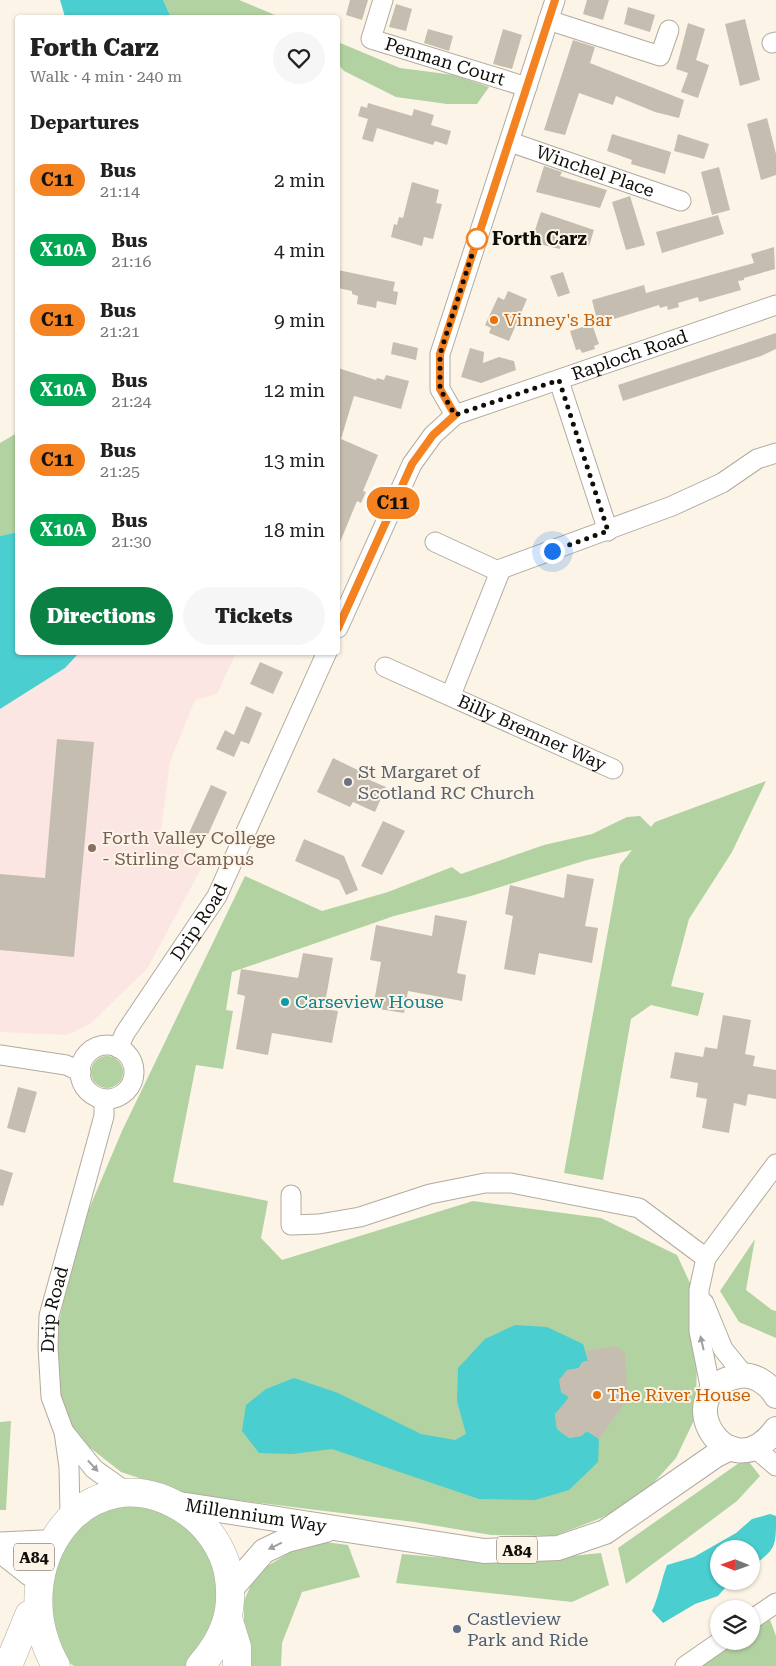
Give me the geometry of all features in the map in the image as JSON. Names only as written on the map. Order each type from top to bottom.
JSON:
[{"type":"highway","name":"A84","points":[[56,1666],[44,1651],[30,1615],[28,1596],[29,1576],[34,1557],[43,1540],[55,1525],[70,1512],[98,1498],[128,1493],[152,1495],[173,1503],[196,1518],[214,1538],[226,1563],[231,1589],[228,1618],[215,1649],[200,1666]]},
{"type":"highway","name":"A84","points":[[8,1666],[30,1615]]},
{"type":"highway","points":[[228,1618],[237,1647],[237,1666]]},
{"type":"main road","points":[[730,1448],[717,1441],[708,1428],[704,1409],[711,1391],[726,1378],[765,1384]]},
{"type":"main road","name":"Millennium Way","points":[[678,1480],[703,1440],[708,1428]]},
{"type":"main road","points":[[755,1448],[767,1441],[776,1429]]},
{"type":"main road","name":"Millennium Way","points":[[173,1503],[484,1551],[558,1548],[605,1532],[716,1454],[730,1448]]},
{"type":"main road","name":"A84","points":[[730,1448],[742,1450],[755,1448]]},
{"type":"main road","name":"Millennium Way","points":[[231,1589],[264,1551],[287,1540],[338,1527]]},
{"type":"street","name":"Penman Court","points":[[382,0],[371,39],[527,87]]},
{"type":"street","points":[[340,624],[412,464],[433,435],[455,415],[440,389],[440,354],[555,0]]},
{"type":"street","points":[[548,20],[660,56],[669,30]]},
{"type":"street","name":"Winchel Place","points":[[510,142],[681,201]]},
{"type":"street","name":"Raploch Road","points":[[455,415],[776,305]]},
{"type":"street","points":[[559,380],[608,531]]},
{"type":"street","points":[[451,695],[501,569],[608,531],[722,483],[757,459],[776,453]]},
{"type":"street","points":[[435,542],[500,572]]},
{"type":"street","name":"Drip Road","points":[[118,1048],[125,1033],[217,896],[326,655]]},
{"type":"street","name":"Billy Bremner Way","points":[[385,667],[614,769]]},
{"type":"street","points":[[101,1046],[118,1048],[131,1059],[134,1075],[132,1084],[120,1096],[104,1099],[90,1093],[82,1080],[81,1072],[86,1056],[101,1046]]},
{"type":"street","points":[[0,1055],[66,1065],[81,1072]]},
{"type":"street","name":"Drip Road","points":[[70,1512],[69,1468],[64,1432],[51,1397],[48,1347],[49,1316],[104,1116],[104,1099]]},
{"type":"street","points":[[711,1391],[699,1331],[699,1290],[706,1258],[776,1164]]},
{"type":"street","points":[[291,1195],[291,1225],[301,1225],[360,1216],[430,1194],[463,1187],[485,1183],[511,1183],[639,1208],[706,1258]]},
{"type":"street","points":[[699,1290],[723,1349],[765,1384]]},
{"type":"street","name":"Drip Road","points":[[64,1432],[94,1468],[128,1493]]},
{"type":"street","points":[[755,1448],[776,1466]]},
{"type":"street","points":[[0,1542],[43,1540]]},
{"type":"street","points":[[0,1553],[29,1576]]},
{"type":"street","points":[[760,1614],[776,1603]]},
{"type":"street","points":[[685,1666],[710,1649]]},
{"type":"shaded area","name":"Forth Valley College - Stirling Campus","points":[[77,655],[235,655],[217,694],[195,700],[170,762],[160,839],[207,858],[147,969],[90,1024],[67,1035],[0,1032],[0,709],[65,668]]},
{"type":"green space","points":[[163,0],[239,0],[275,15],[170,15]]},
{"type":"green space","points":[[340,43],[400,68],[454,75],[489,87],[477,104],[447,104],[396,97],[344,71],[340,66]]},
{"type":"green space","points":[[15,434],[15,532],[0,536],[0,443]]},
{"type":"green space","points":[[766,781],[732,852],[689,919],[671,986],[704,993],[698,1016],[651,1005],[631,1019],[603,1180],[564,1173],[620,865],[632,850],[587,860],[471,896],[394,916],[232,972],[226,1010],[233,1011],[223,1069],[196,1065],[173,1182],[268,1201],[261,1238],[282,1260],[473,1201],[601,1218],[677,1255],[690,1283],[697,1347],[696,1416],[676,1458],[640,1498],[601,1518],[554,1536],[491,1535],[414,1522],[187,1494],[121,1472],[70,1432],[56,1388],[55,1340],[78,1235],[122,1131],[245,876],[322,911],[388,892],[452,867],[461,874],[544,845],[592,834],[627,817],[640,816],[651,827],[655,822]]},
{"type":"green space","points":[[107,1056],[119,1060],[123,1072],[119,1084],[107,1088],[95,1084],[91,1072],[95,1060]]},
{"type":"green space","points":[[755,1239],[746,1290],[776,1311],[776,1338],[739,1322],[720,1291]]},
{"type":"green space","points":[[11,1421],[6,1510],[0,1510],[0,1422]]},
{"type":"green space","points":[[746,1458],[760,1476],[737,1501],[626,1584],[618,1548]]},
{"type":"green space","points":[[120,1500],[178,1513],[216,1558],[220,1618],[187,1666],[74,1666],[67,1661],[38,1576],[48,1548]]},
{"type":"green space","points":[[310,1540],[348,1545],[360,1577],[302,1592],[282,1643],[281,1666],[244,1666],[244,1601],[256,1573]]},
{"type":"green space","points":[[601,1553],[609,1585],[572,1602],[396,1583],[402,1554],[500,1563]]},
{"type":"green space","points":[[769,1617],[776,1636],[776,1666],[696,1666],[720,1650],[760,1650],[760,1623]]},
{"type":"water","points":[[60,0],[163,0],[170,15],[64,15]]},
{"type":"water","points":[[15,532],[15,655],[77,655],[65,668],[0,709],[0,536]]},
{"type":"water","points":[[515,1325],[547,1327],[583,1344],[588,1361],[583,1362],[561,1392],[572,1399],[571,1403],[563,1405],[555,1414],[557,1429],[569,1438],[581,1436],[587,1431],[599,1439],[598,1462],[569,1490],[535,1500],[479,1499],[332,1449],[292,1454],[259,1453],[242,1431],[246,1405],[266,1389],[294,1378],[338,1393],[421,1434],[455,1440],[466,1434],[457,1401],[458,1368],[485,1339]]},
{"type":"water","points":[[770,1514],[776,1516],[776,1535],[773,1547],[760,1560],[760,1540],[724,1540],[736,1533],[752,1519]]},
{"type":"water","points":[[710,1548],[710,1590],[723,1590],[718,1596],[695,1604],[663,1623],[652,1611],[667,1565],[694,1557]]},
{"type":"building","points":[[350,0],[368,0],[362,20],[346,15]]},
{"type":"building","points":[[587,0],[609,0],[603,20],[583,14]]},
{"type":"building","points":[[396,4],[412,9],[406,31],[389,27]]},
{"type":"building","points":[[628,7],[655,15],[650,32],[624,24]]},
{"type":"building","points":[[745,19],[760,80],[740,86],[725,24]]},
{"type":"building","points":[[688,23],[705,29],[696,60],[709,65],[698,98],[681,92],[688,73],[676,69]]},
{"type":"building","points":[[428,29],[453,36],[449,51],[424,43]]},
{"type":"building","points":[[503,29],[522,35],[512,69],[493,64]]},
{"type":"building","points":[[573,40],[595,47],[590,63],[684,100],[679,118],[655,112],[616,96],[613,105],[579,93],[565,135],[544,130]]},
{"type":"building","points":[[368,103],[412,116],[414,109],[434,115],[431,125],[451,131],[447,145],[435,141],[433,145],[377,128],[373,142],[362,139],[368,119],[358,116],[361,106],[367,108]]},
{"type":"building","points":[[767,118],[776,154],[776,175],[761,180],[747,124]]},
{"type":"building","points":[[612,134],[671,152],[665,174],[631,164],[632,160],[607,151]]},
{"type":"building","points":[[678,134],[709,144],[704,159],[674,151]]},
{"type":"building","points":[[544,166],[562,172],[560,176],[607,190],[600,208],[536,192]]},
{"type":"building","points":[[719,167],[730,210],[712,215],[701,172]]},
{"type":"building","points":[[412,182],[439,190],[436,203],[442,204],[433,239],[424,237],[422,246],[391,237],[394,224],[397,225],[399,217],[403,218]]},
{"type":"building","points":[[630,196],[645,245],[626,250],[612,202]]},
{"type":"building","points":[[541,212],[594,230],[589,246],[563,237],[560,249],[531,242]]},
{"type":"building","points":[[718,215],[724,234],[662,253],[656,232]]},
{"type":"building","points":[[774,247],[775,269],[738,281],[741,290],[699,302],[698,297],[678,303],[679,307],[668,310],[667,306],[660,308],[659,305],[598,324],[592,300],[644,285],[646,293],[754,263],[751,254]]},
{"type":"building","points":[[340,270],[395,282],[393,291],[398,292],[396,305],[377,301],[376,308],[357,304],[358,296],[352,294],[352,291],[340,288]]},
{"type":"building","points":[[563,272],[570,293],[558,297],[550,276]]},
{"type":"building","points":[[508,291],[527,299],[509,341],[489,333],[491,328],[485,325],[498,297],[504,300]]},
{"type":"building","points":[[592,324],[599,344],[594,346],[595,349],[582,353],[580,349],[576,350],[570,331]]},
{"type":"building","points":[[776,333],[776,349],[761,356],[623,401],[618,385]]},
{"type":"building","points":[[393,342],[418,348],[416,360],[391,354]]},
{"type":"building","points":[[470,348],[484,352],[483,363],[499,357],[514,361],[516,370],[481,383],[461,377]]},
{"type":"building","points":[[340,369],[376,380],[377,378],[384,380],[386,375],[409,381],[401,409],[354,396],[341,439],[378,455],[363,491],[366,492],[361,503],[357,501],[340,542]]},
{"type":"building","points":[[260,662],[283,672],[273,694],[250,684]]},
{"type":"building","points":[[246,706],[262,713],[249,744],[241,741],[234,757],[216,749],[225,730],[234,735]]},
{"type":"building","points":[[57,739],[94,742],[74,957],[0,950],[0,874],[45,878]]},
{"type":"building","name":"St Margaret of Scotland RC Church","points":[[333,758],[366,774],[365,778],[386,787],[375,812],[353,802],[350,807],[317,792]]},
{"type":"building","points":[[211,785],[227,792],[206,839],[189,833]]},
{"type":"building","points":[[383,821],[405,831],[382,875],[361,866]]},
{"type":"building","points":[[304,839],[344,856],[358,890],[346,895],[339,880],[295,861]]},
{"type":"building","points":[[567,874],[594,879],[585,926],[598,928],[592,963],[539,953],[535,975],[504,969],[513,916],[505,914],[510,885],[564,898]]},
{"type":"building","points":[[435,915],[467,921],[457,973],[466,975],[462,1001],[408,991],[404,1013],[373,1008],[381,962],[370,960],[376,925],[432,936]]},
{"type":"building","name":"Carseview House","points":[[303,953],[333,958],[324,1009],[338,1011],[332,1043],[272,1033],[268,1055],[236,1049],[245,996],[237,994],[241,969],[298,978]]},
{"type":"building","points":[[723,1015],[751,1020],[745,1054],[755,1056],[753,1066],[776,1070],[776,1099],[748,1094],[746,1106],[734,1103],[729,1133],[702,1128],[707,1099],[696,1097],[698,1083],[670,1078],[675,1052],[703,1057],[705,1047],[717,1049]]},
{"type":"building","points":[[18,1087],[37,1092],[25,1133],[7,1128]]},
{"type":"building","points":[[0,1169],[13,1173],[3,1206],[0,1205]]},
{"type":"building","name":"The River House","points":[[616,1346],[625,1353],[628,1399],[599,1439],[587,1431],[581,1436],[569,1438],[557,1429],[555,1415],[569,1397],[561,1392],[559,1380],[567,1370],[579,1368],[582,1362],[588,1361],[586,1351]]},
{"type":"bus line","name":"C11","points":[[340,623],[382,526],[412,464],[433,435],[455,415],[440,389],[440,354],[555,0]]},
{"type":"place","name":"Forth Carz","points":[[477,239]]},
{"type":"place","name":"Vinney's Bar","points":[[494,320]]},
{"type":"place","name":"St Margaret of Scotland RC Church","points":[[348,782]]},
{"type":"place","name":"Forth Valley College - Stirling Campus","points":[[92,848]]},
{"type":"place","name":"Carseview House","points":[[285,1002]]},
{"type":"place","name":"The River House","points":[[597,1395]]},
{"type":"place","name":"Castleview Park and Ride","points":[[457,1629]]},
{"type":"route","points":[[477,239],[440,354],[440,389],[455,415],[559,380],[608,531],[552,551]]}]
